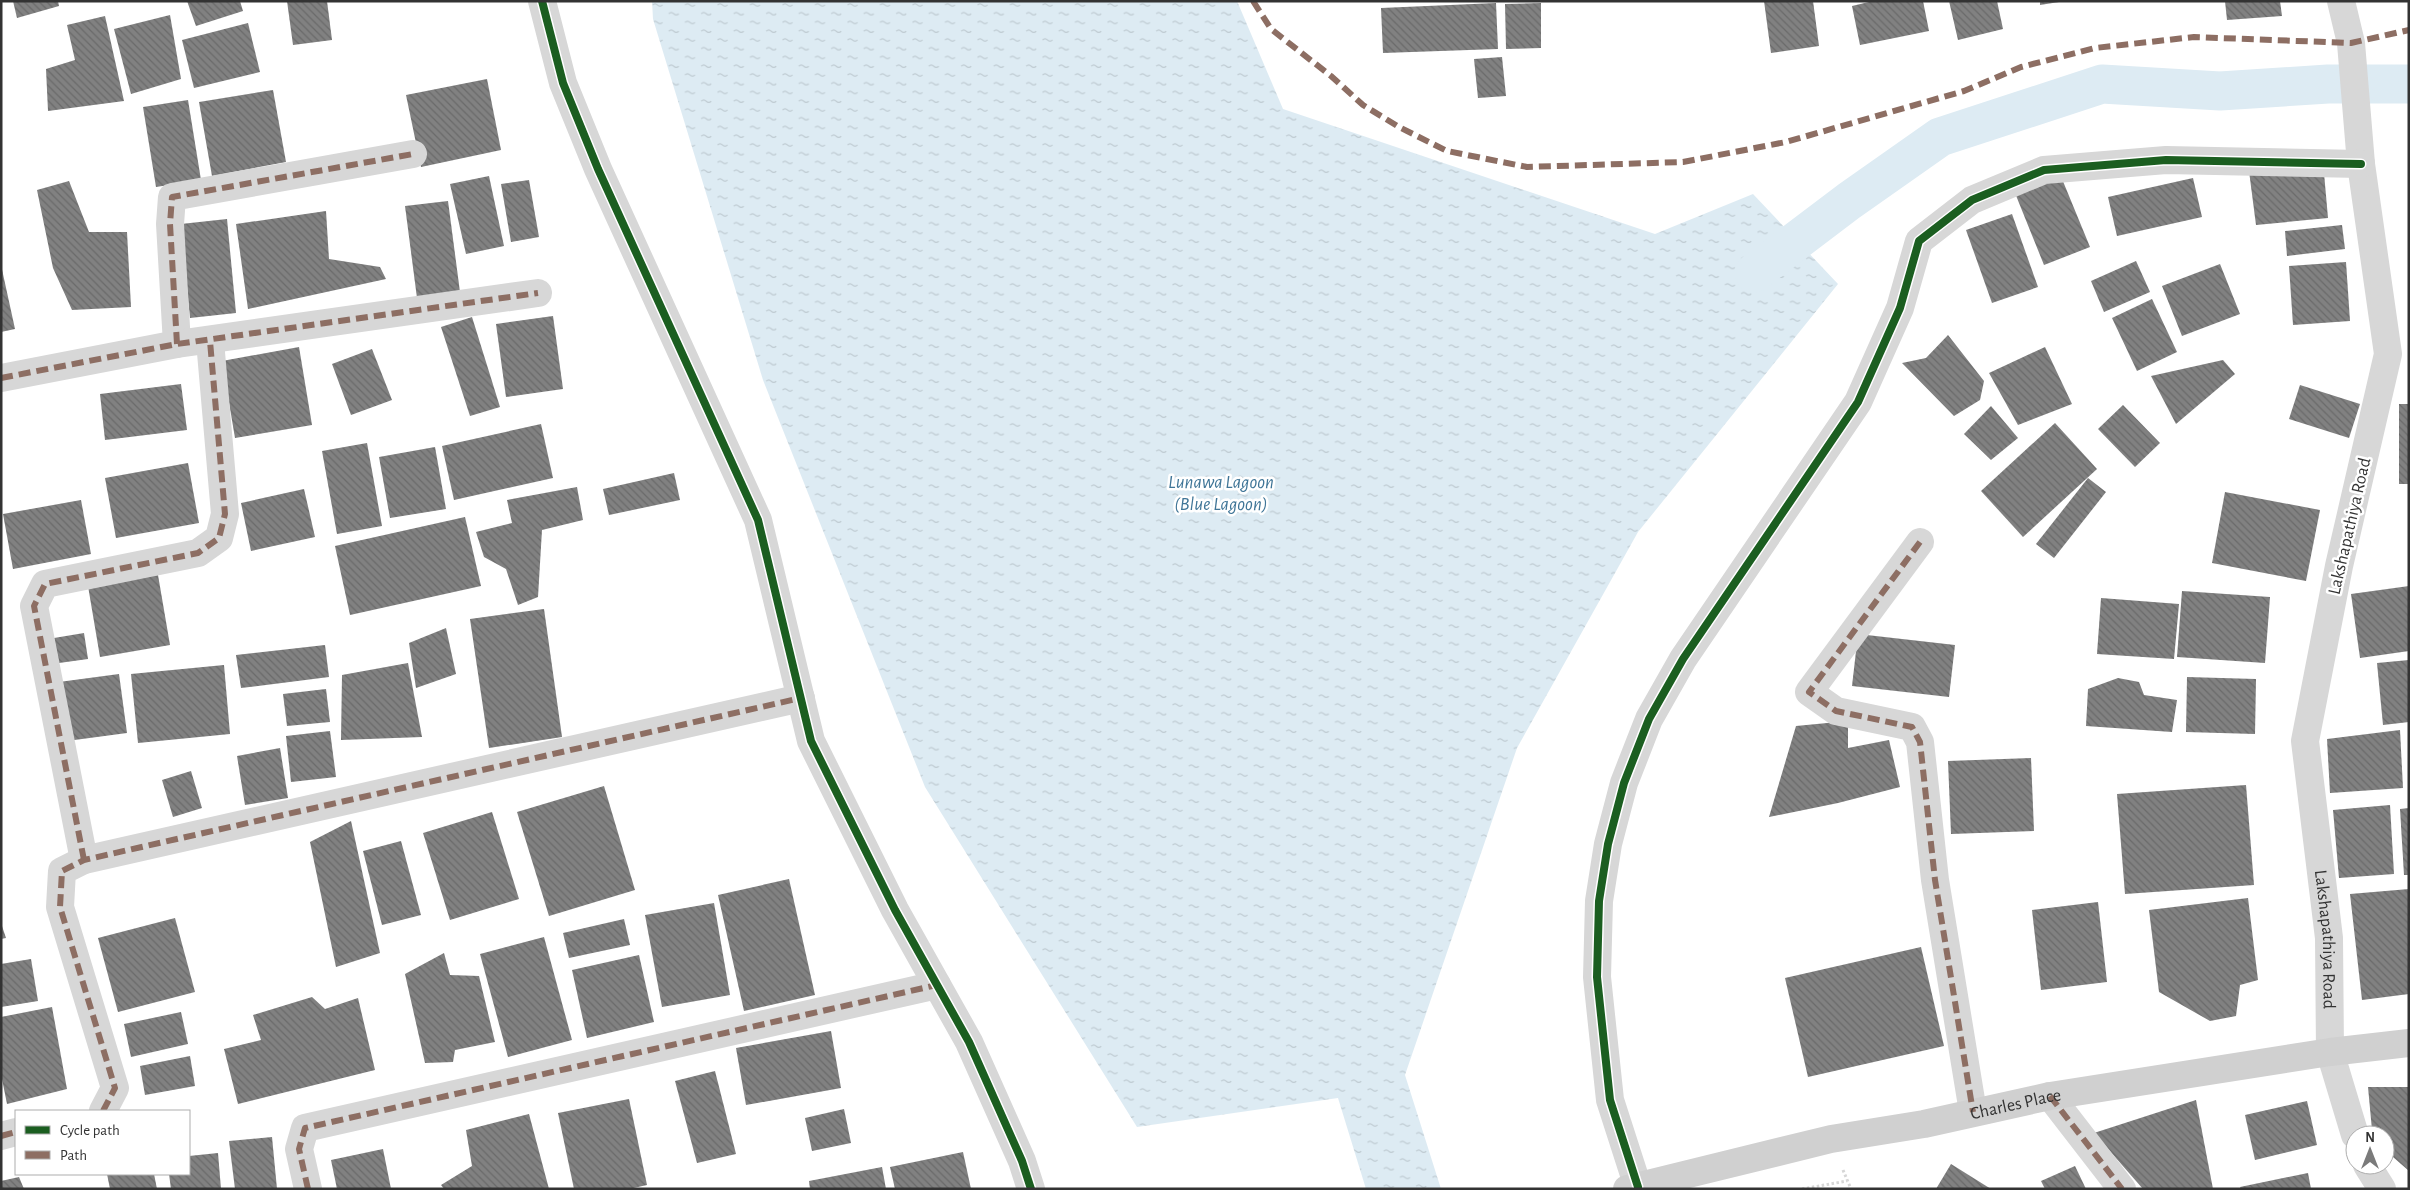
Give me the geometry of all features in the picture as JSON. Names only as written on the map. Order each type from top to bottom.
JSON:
[{"type":"street","points":[[542,1],[563,84],[598,169],[758,520],[811,741],[895,910],[969,1042],[1022,1161],[1032,1189]]},
{"type":"street","name":"Lakshapathiya Road","points":[[2342,1],[2351,43],[2361,164],[2388,354],[2339,566],[2305,741],[2329,938],[2330,1052],[2352,1125]]},
{"type":"street","points":[[177,344],[170,224],[172,198],[413,154]]},
{"type":"street","points":[[1633,1188],[1610,1100],[1597,977],[1600,901],[1608,844],[1624,784],[1649,719],[1683,659],[1858,402],[1900,308],[1919,241],[1972,200],[2044,170],[2166,160],[2361,164]]},
{"type":"street","points":[[1,378],[177,344],[210,341],[538,293]]},
{"type":"street","points":[[84,860],[34,606],[45,584],[198,553],[219,538],[226,514],[210,341]]},
{"type":"street","points":[[1920,542],[1809,692],[1836,711],[1912,727],[1920,742],[1935,880],[1973,1112]]},
{"type":"street","points":[[104,1110],[115,1088],[60,907],[62,872],[84,860],[801,698]]},
{"type":"street","points":[[308,1189],[299,1149],[306,1128],[937,985]]},
{"type":"street","name":"Charles Place","points":[[1633,1188],[1831,1139],[1924,1124],[2050,1096],[2330,1052],[2409,1043]]},
{"type":"street","points":[[2050,1096],[2122,1189]]},
{"type":"street","points":[[1,1136],[15,1132]]},
{"type":"street","points":[[2373,1175],[2382,1189]]},
{"type":"path","points":[[1802,1189],[1848,1181]]},
{"type":"water","name":"Lunawa Lagoon (Blue Lagoon)","points":[[652,1],[1237,1],[1283,109],[1655,234],[1753,194],[1838,284],[1638,532],[1517,748],[1405,1075],[1441,1189],[1366,1189],[1338,1098],[1137,1127],[925,787],[763,380],[653,19]]},
{"type":"building","points":[[13,1],[58,1],[59,6],[17,18]]},
{"type":"building","points":[[187,1],[240,1],[243,11],[196,26]]},
{"type":"building","points":[[287,1],[327,1],[332,40],[293,45]]},
{"type":"building","points":[[1764,1],[1813,1],[1819,46],[1771,53]]},
{"type":"building","points":[[1873,1],[1923,1],[1929,31],[1860,45],[1852,6]]},
{"type":"building","points":[[1949,1],[1997,1],[2003,29],[1958,40]]},
{"type":"building","points":[[2040,1],[2059,1],[2059,2],[2040,5]]},
{"type":"building","points":[[2225,1],[2280,1],[2282,16],[2227,20]]},
{"type":"building","points":[[1496,3],[1498,49],[1383,53],[1381,8]]},
{"type":"building","points":[[1541,3],[1541,48],[1506,49],[1505,4]]},
{"type":"building","points":[[170,15],[181,79],[131,94],[114,29]]},
{"type":"building","points":[[105,16],[124,101],[48,111],[46,69],[75,60],[67,25]]},
{"type":"building","points":[[248,23],[260,72],[194,88],[182,40]]},
{"type":"building","points":[[1502,57],[1506,96],[1478,98],[1474,59]]},
{"type":"building","points":[[487,79],[501,150],[421,167],[406,95]]},
{"type":"building","points":[[273,90],[286,162],[212,176],[199,102]]},
{"type":"building","points":[[188,100],[201,180],[156,187],[143,107]]},
{"type":"building","points":[[2249,171],[2324,173],[2328,218],[2256,225]]},
{"type":"building","points":[[2060,174],[2090,247],[2044,265],[2015,193]]},
{"type":"building","points":[[489,176],[504,246],[466,254],[450,184]]},
{"type":"building","points":[[2193,178],[2202,217],[2117,236],[2108,197]]},
{"type":"building","points":[[529,180],[539,237],[511,242],[501,184]]},
{"type":"building","points":[[69,181],[89,232],[127,232],[131,307],[72,310],[53,268],[37,190]]},
{"type":"building","points":[[448,201],[460,292],[417,298],[405,206]]},
{"type":"building","points":[[326,211],[329,259],[380,267],[386,279],[248,309],[236,224]]},
{"type":"building","points":[[2012,214],[2038,287],[1992,303],[1966,230]]},
{"type":"building","points":[[227,219],[236,313],[190,318],[181,224]]},
{"type":"building","points":[[2342,225],[2345,249],[2287,256],[2285,231]]},
{"type":"building","points":[[2136,261],[2150,292],[2104,312],[2091,281]]},
{"type":"building","points":[[2346,262],[2350,321],[2293,325],[2289,266]]},
{"type":"building","points":[[2220,264],[2240,314],[2182,336],[2162,286]]},
{"type":"building","points":[[1,265],[15,329],[1,332]]},
{"type":"building","points":[[2152,299],[2177,352],[2137,371],[2112,318]]},
{"type":"building","points":[[553,316],[563,389],[506,397],[496,324]]},
{"type":"building","points":[[472,317],[500,407],[470,416],[441,327]]},
{"type":"building","points":[[1948,335],[1984,381],[1980,400],[1954,416],[1902,363],[1926,358]]},
{"type":"building","points":[[299,347],[312,425],[235,438],[222,361]]},
{"type":"building","points":[[2045,347],[2072,404],[2018,425],[1989,373]]},
{"type":"building","points":[[372,349],[392,400],[351,415],[332,364]]},
{"type":"building","points":[[2223,360],[2235,374],[2176,424],[2151,376]]},
{"type":"building","points":[[181,384],[187,430],[105,440],[100,394]]},
{"type":"building","points":[[2300,385],[2360,404],[2349,438],[2289,419]]},
{"type":"building","points":[[2399,404],[2409,404],[2409,484],[2399,484]]},
{"type":"building","points":[[2123,405],[2160,443],[2135,467],[2098,429]]},
{"type":"building","points":[[1991,406],[2018,438],[1991,460],[1964,434]]},
{"type":"building","points":[[2055,423],[2097,469],[2023,537],[1981,491]]},
{"type":"building","points":[[541,424],[553,478],[454,500],[442,446]]},
{"type":"building","points":[[367,443],[382,526],[337,534],[322,451]]},
{"type":"building","points":[[435,447],[446,509],[390,518],[379,457]]},
{"type":"building","points":[[188,463],[199,523],[116,538],[105,478]]},
{"type":"building","points":[[674,473],[680,500],[609,515],[603,489]]},
{"type":"building","points":[[2088,478],[2106,492],[2054,558],[2036,544]]},
{"type":"building","points":[[577,487],[583,520],[542,530],[538,597],[518,605],[506,569],[484,557],[476,532],[512,523],[507,500]]},
{"type":"building","points":[[304,489],[315,537],[251,551],[241,503]]},
{"type":"building","points":[[2225,492],[2320,510],[2306,581],[2212,563]]},
{"type":"building","points":[[81,500],[91,554],[13,569],[3,514]]},
{"type":"building","points":[[465,517],[481,586],[350,615],[335,546]]},
{"type":"building","points":[[158,575],[170,645],[100,657],[88,586]]},
{"type":"building","points":[[2409,586],[2409,651],[2360,658],[2351,594]]},
{"type":"building","points":[[2182,591],[2270,597],[2265,663],[2177,657]]},
{"type":"building","points":[[2101,598],[2179,604],[2174,659],[2097,654]]},
{"type":"building","points":[[544,609],[562,737],[489,748],[470,619]]},
{"type":"building","points":[[446,628],[456,674],[416,688],[409,643]]},
{"type":"building","points":[[84,633],[88,659],[59,663],[54,638]]},
{"type":"building","points":[[1858,634],[1955,645],[1949,697],[1852,686]]},
{"type":"building","points":[[325,645],[329,677],[241,688],[236,655]]},
{"type":"building","points":[[2409,660],[2409,722],[2383,725],[2377,663]]},
{"type":"building","points":[[408,663],[422,737],[341,740],[342,675]]},
{"type":"building","points":[[224,665],[230,734],[138,743],[131,674]]},
{"type":"building","points":[[119,674],[127,733],[67,741],[59,682]]},
{"type":"building","points":[[2187,677],[2256,679],[2255,734],[2186,732]]},
{"type":"building","points":[[2118,678],[2139,682],[2144,695],[2177,700],[2172,732],[2086,726],[2088,689]]},
{"type":"building","points":[[326,689],[330,722],[287,726],[283,694]]},
{"type":"building","points":[[1848,721],[1848,748],[1889,740],[1900,787],[1838,803],[1769,817],[1796,726]]},
{"type":"building","points":[[2400,730],[2403,788],[2330,793],[2327,739]]},
{"type":"building","points":[[330,731],[336,777],[291,782],[286,736]]},
{"type":"building","points":[[280,748],[288,798],[245,805],[237,756]]},
{"type":"building","points":[[2031,758],[2034,831],[1951,834],[1948,761]]},
{"type":"building","points":[[191,771],[202,808],[173,817],[162,780]]},
{"type":"building","points":[[2246,785],[2254,885],[2125,894],[2117,794]]},
{"type":"building","points":[[604,786],[635,890],[549,916],[517,812]]},
{"type":"building","points":[[2390,805],[2394,874],[2339,878],[2333,810]]},
{"type":"building","points":[[2409,808],[2409,875],[2404,875],[2400,809]]},
{"type":"building","points":[[492,812],[519,899],[450,920],[423,833]]},
{"type":"building","points":[[351,821],[380,953],[336,967],[310,842]]},
{"type":"building","points":[[401,841],[421,915],[382,925],[363,851]]},
{"type":"building","points":[[789,879],[815,995],[744,1011],[718,895]]},
{"type":"building","points":[[2409,889],[2409,994],[2362,1000],[2350,894]]},
{"type":"building","points":[[2248,898],[2258,980],[2240,985],[2236,1016],[2210,1021],[2159,992],[2149,910]]},
{"type":"building","points":[[2098,902],[2107,982],[2041,990],[2032,910]]},
{"type":"building","points":[[714,903],[730,995],[662,1007],[645,915]]},
{"type":"building","points":[[175,918],[195,992],[118,1012],[98,938]]},
{"type":"building","points":[[624,919],[630,945],[569,958],[563,933]]},
{"type":"building","points":[[1,923],[6,938],[1,939]]},
{"type":"building","points":[[544,937],[572,1040],[508,1057],[480,954]]},
{"type":"building","points":[[1921,947],[1944,1046],[1808,1077],[1785,978]]},
{"type":"building","points":[[444,953],[450,975],[479,976],[495,1042],[455,1050],[453,1062],[425,1063],[405,974]]},
{"type":"building","points":[[639,955],[654,1022],[587,1038],[572,970]]},
{"type":"building","points":[[31,959],[38,1001],[1,1007],[1,964]]},
{"type":"building","points":[[312,997],[325,1009],[358,998],[375,1070],[238,1104],[224,1049],[261,1040],[253,1015]]},
{"type":"building","points":[[52,1007],[67,1089],[7,1104],[1,1074],[1,1017]]},
{"type":"building","points":[[181,1012],[188,1044],[131,1057],[124,1024]]},
{"type":"building","points":[[831,1031],[841,1088],[746,1105],[736,1048]]},
{"type":"building","points":[[190,1056],[195,1086],[145,1095],[140,1066]]},
{"type":"building","points":[[715,1071],[736,1154],[697,1163],[675,1081]]},
{"type":"building","points":[[2368,1087],[2409,1087],[2409,1171],[2395,1159],[2395,1125],[2372,1125]]},
{"type":"building","points":[[629,1099],[647,1185],[629,1189],[574,1189],[558,1113]]},
{"type":"building","points":[[2196,1100],[2213,1189],[2143,1189],[2094,1133]]},
{"type":"building","points":[[2307,1101],[2317,1145],[2255,1160],[2245,1115]]},
{"type":"building","points":[[844,1109],[851,1143],[812,1151],[805,1118]]},
{"type":"building","points":[[529,1114],[549,1189],[444,1189],[441,1185],[472,1166],[466,1130]]},
{"type":"building","points":[[272,1137],[277,1189],[235,1189],[229,1141]]},
{"type":"building","points":[[383,1149],[391,1189],[337,1189],[331,1160]]},
{"type":"building","points":[[963,1152],[971,1189],[895,1189],[890,1167]]},
{"type":"building","points":[[218,1153],[221,1189],[171,1189],[169,1175],[190,1175],[190,1156]]},
{"type":"building","points":[[1951,1164],[1991,1189],[1936,1189]]},
{"type":"building","points":[[2075,1166],[2086,1189],[2045,1189],[2041,1181]]},
{"type":"building","points":[[882,1167],[886,1189],[810,1189],[809,1181]]},
{"type":"building","points":[[2308,1173],[2311,1189],[2241,1189],[2240,1187]]},
{"type":"building","points":[[107,1175],[154,1175],[157,1189],[110,1189]]},
{"type":"building","points":[[19,1177],[24,1189],[1,1189],[1,1181]]},
{"type":"waterway","points":[[1754,273],[1849,201],[1940,137],[2102,84],[2220,91],[2328,84],[2409,84]]},
{"type":"marked path","points":[[1253,1],[1271,29],[1331,76],[1363,105],[1399,127],[1447,151],[1527,167],[1683,162],[1786,142],[1964,91],[2021,67],[2095,48],[2194,37],[2351,43],[2409,30]]},
{"type":"marked path","points":[[177,344],[170,224],[172,197],[413,154]]},
{"type":"marked path","points":[[1,378],[177,344],[538,293]]},
{"type":"marked path","points":[[84,860],[34,606],[45,584],[198,553],[219,538],[225,514],[210,341]]},
{"type":"marked path","points":[[1920,542],[1809,692],[1836,711],[1912,727],[1920,742],[1935,880],[1973,1112]]},
{"type":"marked path","points":[[104,1110],[115,1088],[60,907],[62,871],[84,860],[801,698]]},
{"type":"marked path","points":[[308,1189],[299,1149],[305,1128],[937,985]]},
{"type":"marked path","points":[[2050,1096],[2122,1189]]},
{"type":"marked path","points":[[1,1136],[15,1132]]},
{"type":"cycle path","points":[[542,1],[563,83],[598,169],[758,520],[811,741],[895,910],[969,1042],[1022,1161],[1031,1189]]},
{"type":"cycle path","points":[[1638,1187],[1610,1100],[1597,977],[1599,901],[1608,844],[1624,783],[1649,719],[1683,659],[1858,402],[1900,308],[1919,241],[1972,200],[2044,170],[2166,160],[2361,164]]}]
